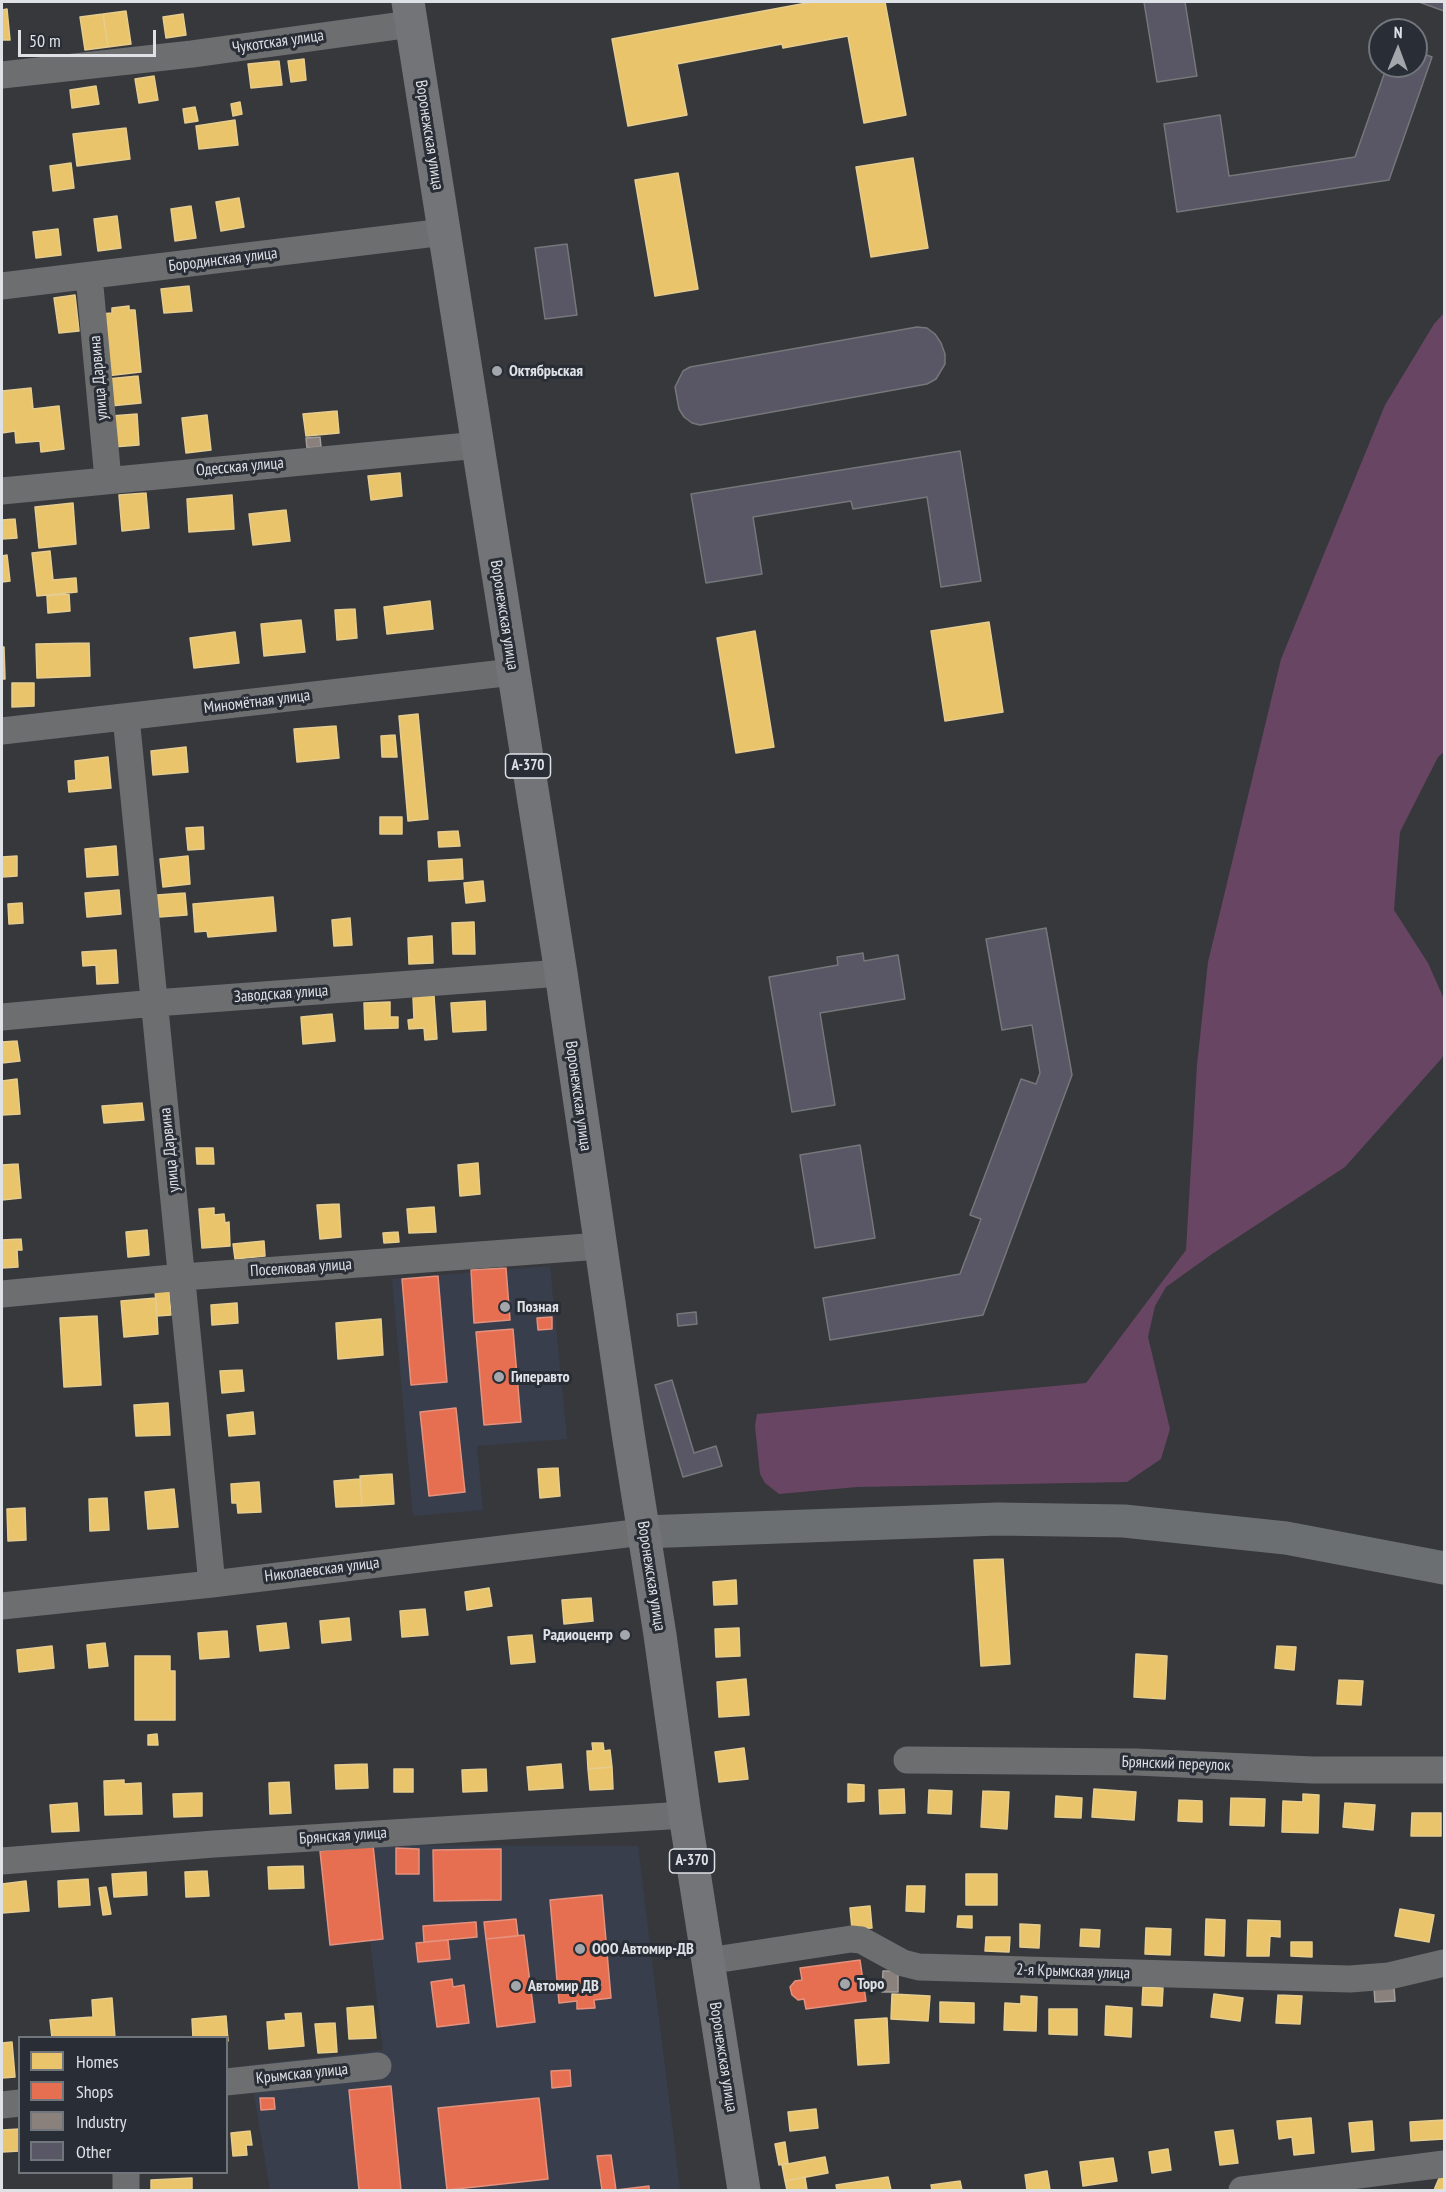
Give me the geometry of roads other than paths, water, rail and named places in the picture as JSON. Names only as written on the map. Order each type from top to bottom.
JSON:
[{"type":"highway","name":"Воронежская улица","points":[[409,13],[561,973],[685,1815],[744,2190]]},
{"type":"main road","points":[[643,1532],[998,1519],[1124,1521],[1286,1538],[1444,1568]]},
{"type":"street","name":"Чукотская улица","points":[[2,75],[192,54],[409,13]]},
{"type":"street","name":"Бородинская улица","points":[[2,286],[444,232]]},
{"type":"street","name":"улица Дарвина","points":[[89,276],[108,479]]},
{"type":"street","name":"Одесская улица","points":[[2,491],[478,445]]},
{"type":"street","name":"Миномётная улица","points":[[2,731],[513,672]]},
{"type":"street","name":"улица Дарвина","points":[[126,717],[212,1584]]},
{"type":"street","name":"Заводская улица","points":[[2,1017],[156,1003],[561,973]]},
{"type":"street","name":"Поселковая улица","points":[[2,1294],[183,1277],[600,1246]]},
{"type":"street","name":"Николаевская улица","points":[[2,1606],[212,1584],[643,1532]]},
{"type":"street","name":"Брянский переулок","points":[[907,1760],[1136,1762],[1313,1770],[1444,1770]]},
{"type":"street","name":"Брянская улица","points":[[2,1861],[214,1844],[685,1815]]},
{"type":"street","name":"2-я Крымская улица","points":[[708,1961],[851,1939],[861,1940],[903,1964],[919,1967],[1350,1979],[1389,1976],[1444,1963]]},
{"type":"street","name":"Крымская улица","points":[[228,2082],[378,2066]]},
{"type":"street","points":[[2,2105],[18,2103]]},
{"type":"street","points":[[1242,2190],[1444,2164]]},
{"type":"street","points":[[126,2174],[126,2190]]},
{"type":"place","name":"Октябрьская","points":[[497,371]]},
{"type":"place","name":"Позная","points":[[505,1307]]},
{"type":"place","name":"Гиперавто","points":[[499,1377]]},
{"type":"place","name":"Радиоцентр","points":[[625,1635]]},
{"type":"place","name":"ООО Автомир-ДВ","points":[[580,1949]]},
{"type":"place","name":"Торо","points":[[845,1984]]},
{"type":"place","name":"Автомир ДВ","points":[[516,1986]]}]
